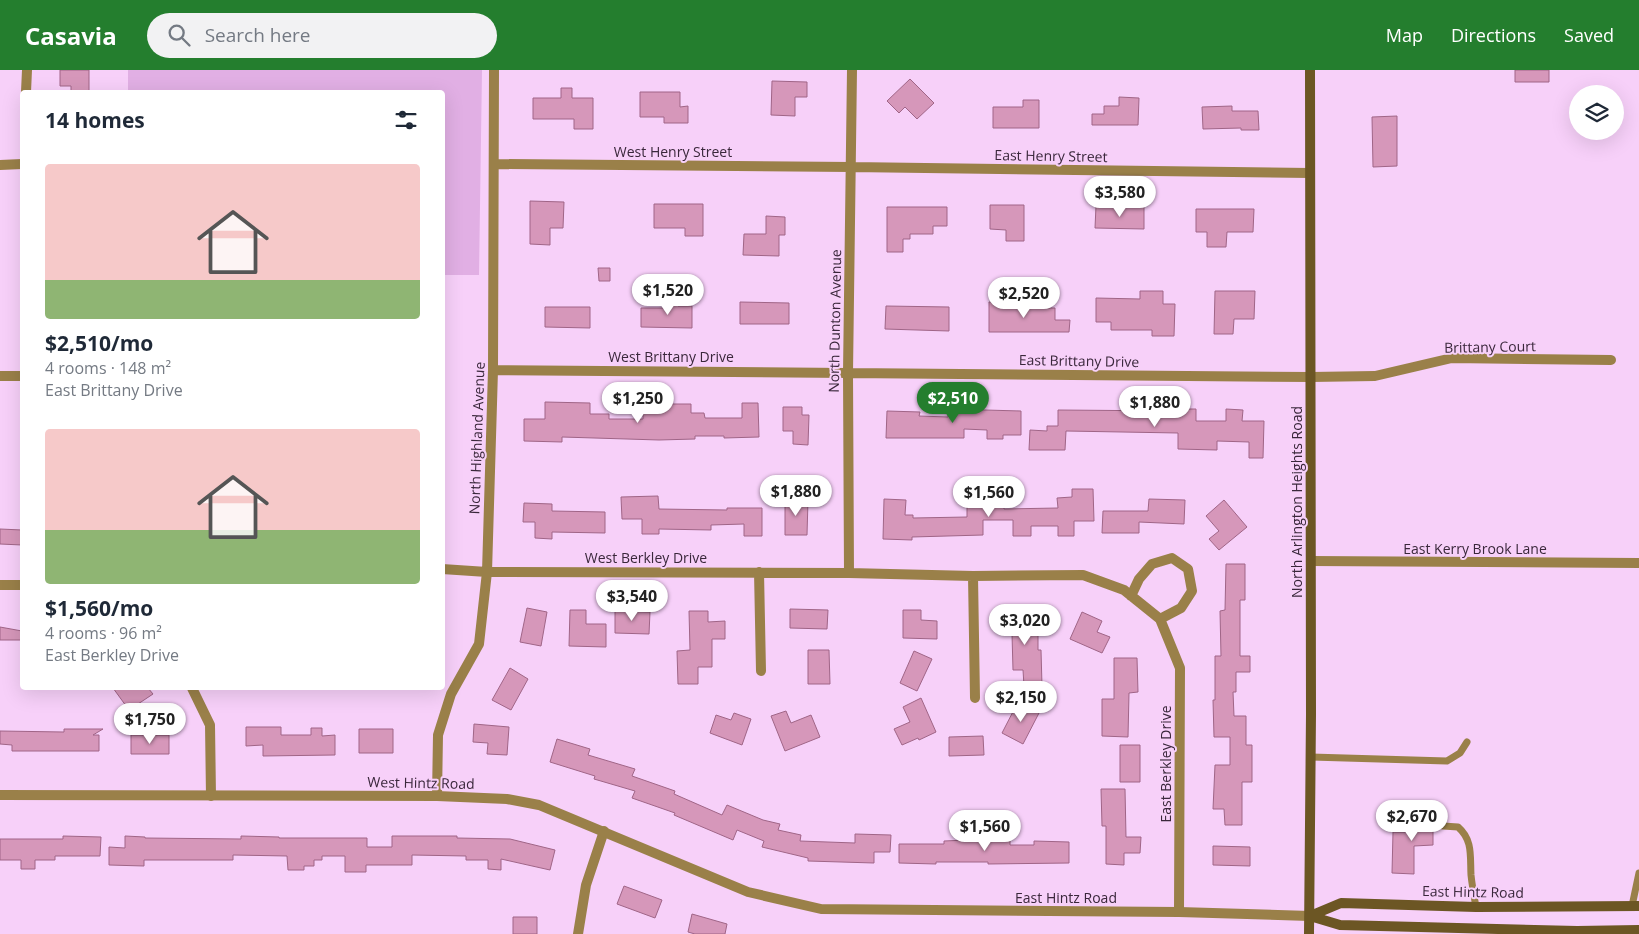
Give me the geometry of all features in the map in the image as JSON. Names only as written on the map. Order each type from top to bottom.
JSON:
[{"type":"main road","name":"North Arlington Heights Road","points":[[1309,934],[1311,757],[1310,70]]},
{"type":"main road","name":"East Hintz Road","points":[[1310,916],[1341,903],[1476,907],[1636,906]]},
{"type":"main road","name":"East Hintz Road","points":[[1310,916],[1340,925],[1474,931],[1639,930]]},
{"type":"street","points":[[26,90],[27,70]]},
{"type":"street","name":"North Highland Avenue","points":[[437,796],[438,735],[452,694],[479,644],[487,572],[493,370],[494,70]]},
{"type":"street","name":"North Dunton Avenue","points":[[849,573],[848,373],[852,70]]},
{"type":"street","points":[[0,164],[20,164]]},
{"type":"street","name":"West Henry Street","points":[[495,164],[851,167]]},
{"type":"street","name":"East Henry Street","points":[[851,167],[1310,173]]},
{"type":"street","name":"Brittany Court","points":[[1311,377],[1375,376],[1452,358],[1611,360]]},
{"type":"street","name":"West Brittany Drive","points":[[493,370],[848,373]]},
{"type":"street","name":"East Brittany Drive","points":[[848,373],[1311,377]]},
{"type":"street","points":[[0,376],[20,376]]},
{"type":"street","points":[[1131,596],[1139,580],[1152,564],[1172,558],[1188,569],[1192,592],[1181,608],[1160,619]]},
{"type":"street","name":"East Kerry Brook Lane","points":[[1311,561],[1639,564]]},
{"type":"street","name":"West Berkley Drive","points":[[445,569],[487,572],[849,573]]},
{"type":"street","points":[[759,572],[761,671]]},
{"type":"street","name":"East Berkley Drive","points":[[849,573],[973,576],[1083,575],[1124,590],[1160,619],[1180,668],[1179,912]]},
{"type":"street","points":[[973,576],[975,698]]},
{"type":"street","points":[[0,584],[20,585]]},
{"type":"street","points":[[193,690],[210,725],[210,796]]},
{"type":"street","name":"West Hintz Road","points":[[0,795],[437,796],[507,798],[539,805],[748,892],[821,909]]},
{"type":"street","points":[[578,934],[586,884],[604,831]]},
{"type":"street","name":"East Hintz Road","points":[[821,909],[1179,912],[1310,916]]},
{"type":"lane","points":[[1311,757],[1447,760],[1460,753],[1467,742]]},
{"type":"lane","points":[[1443,826],[1458,827],[1464,832],[1471,844],[1472,876],[1476,907]]},
{"type":"lane","points":[[1636,906],[1639,874]]},
{"type":"shaded area","points":[[128,70],[482,70],[479,275],[445,275],[445,90],[128,90]]},
{"type":"building","points":[[60,70],[89,70],[89,90],[71,90],[71,86],[60,86]]},
{"type":"building","points":[[1515,70],[1549,70],[1549,82],[1515,82]]},
{"type":"building","points":[[910,79],[934,103],[917,119],[905,107],[899,113],[887,101]]},
{"type":"building","points":[[772,81],[807,82],[807,97],[795,97],[795,116],[771,115]]},
{"type":"building","points":[[561,88],[572,88],[572,98],[593,98],[593,129],[574,129],[574,119],[533,119],[533,98],[561,98]]},
{"type":"building","points":[[640,92],[680,92],[680,107],[688,106],[688,123],[664,123],[664,117],[640,117]]},
{"type":"building","points":[[1119,97],[1139,98],[1138,125],[1092,125],[1092,114],[1104,114],[1104,106],[1119,106]]},
{"type":"building","points":[[1023,100],[1039,100],[1039,128],[993,128],[993,107],[1023,107]]},
{"type":"building","points":[[1232,106],[1232,111],[1258,111],[1259,130],[1241,130],[1241,128],[1203,129],[1202,107]]},
{"type":"building","points":[[1397,116],[1397,166],[1373,167],[1372,117]]},
{"type":"building","points":[[530,201],[564,202],[563,228],[550,228],[550,245],[530,244]]},
{"type":"building","points":[[654,204],[703,204],[703,236],[685,236],[685,228],[654,228]]},
{"type":"building","points":[[990,205],[1024,205],[1024,241],[1006,241],[1006,230],[990,229]]},
{"type":"building","points":[[1096,206],[1144,207],[1144,229],[1095,228]]},
{"type":"building","points":[[887,207],[947,207],[947,226],[933,226],[933,234],[910,234],[910,239],[903,239],[903,252],[887,252]]},
{"type":"building","points":[[1196,209],[1254,209],[1253,232],[1227,232],[1226,247],[1207,247],[1207,232],[1196,232]]},
{"type":"building","points":[[766,216],[785,217],[785,235],[779,235],[779,256],[743,255],[744,234],[766,234]]},
{"type":"building","points":[[598,268],[610,268],[610,281],[599,281]]},
{"type":"building","points":[[1140,291],[1163,291],[1163,304],[1175,304],[1174,336],[1152,336],[1152,330],[1111,330],[1111,322],[1096,322],[1096,298],[1140,299]]},
{"type":"building","points":[[1215,291],[1255,291],[1254,319],[1234,319],[1233,334],[1214,334]]},
{"type":"building","points":[[665,299],[679,299],[678,306],[692,306],[692,328],[641,327],[641,308],[664,308]]},
{"type":"building","points":[[740,302],[789,303],[789,324],[740,324]]},
{"type":"building","points":[[989,302],[1025,302],[1025,308],[1055,308],[1055,320],[1070,320],[1069,332],[989,332]]},
{"type":"building","points":[[886,306],[949,307],[949,331],[885,329]]},
{"type":"building","points":[[545,307],[590,307],[590,328],[545,327]]},
{"type":"building","points":[[545,402],[590,403],[590,414],[609,414],[609,419],[643,419],[643,404],[691,404],[691,413],[704,413],[705,418],[742,418],[742,403],[758,403],[759,437],[724,438],[724,436],[695,436],[695,439],[659,440],[562,437],[562,442],[524,441],[524,419],[545,419]]},
{"type":"building","points":[[783,407],[802,407],[802,415],[809,415],[808,445],[793,444],[793,431],[783,431]]},
{"type":"building","points":[[948,409],[1021,411],[1021,435],[1003,435],[1003,439],[987,439],[987,430],[964,429],[964,438],[886,438],[887,411],[920,412],[919,416],[948,417]]},
{"type":"building","points":[[1178,409],[1196,409],[1196,421],[1226,421],[1226,409],[1243,410],[1242,421],[1264,421],[1263,458],[1249,458],[1249,442],[1217,441],[1217,450],[1178,449],[1178,433],[1066,431],[1065,450],[1029,450],[1030,430],[1047,431],[1047,426],[1058,426],[1058,410],[1178,411]]},
{"type":"building","points":[[1072,489],[1093,489],[1094,521],[1074,521],[1074,536],[1058,536],[1058,526],[1031,526],[1031,536],[1013,536],[1013,520],[983,520],[983,535],[912,537],[912,540],[883,539],[884,499],[906,500],[905,515],[913,515],[913,518],[967,517],[967,498],[1004,499],[1004,509],[1058,508],[1057,498],[1072,497]]},
{"type":"building","points":[[658,496],[659,509],[727,510],[727,508],[762,508],[762,536],[744,536],[744,524],[711,525],[711,530],[659,529],[659,534],[642,534],[642,519],[622,519],[621,497]]},
{"type":"building","points":[[1149,499],[1185,500],[1184,524],[1139,522],[1139,533],[1102,533],[1103,511],[1148,511]]},
{"type":"building","points":[[785,500],[808,500],[807,535],[785,535]]},
{"type":"building","points":[[1224,500],[1247,527],[1219,550],[1209,539],[1219,531],[1206,516]]},
{"type":"building","points":[[524,503],[552,504],[552,511],[605,512],[605,533],[552,532],[552,539],[535,538],[535,522],[523,522]]},
{"type":"building","points":[[0,529],[20,530],[20,545],[0,544]]},
{"type":"building","points":[[1226,564],[1245,564],[1245,600],[1240,600],[1240,656],[1250,656],[1250,672],[1236,672],[1236,692],[1233,692],[1234,716],[1246,716],[1246,745],[1252,745],[1252,782],[1242,782],[1242,825],[1225,825],[1224,809],[1213,809],[1215,765],[1230,765],[1230,737],[1214,737],[1213,700],[1215,700],[1215,656],[1221,656],[1220,611],[1225,610]]},
{"type":"building","points":[[527,608],[547,612],[541,646],[520,642]]},
{"type":"building","points":[[790,609],[828,610],[827,629],[790,628]]},
{"type":"building","points":[[570,610],[586,610],[586,624],[606,624],[606,647],[569,646]]},
{"type":"building","points":[[903,610],[921,610],[921,620],[937,621],[937,639],[903,638]]},
{"type":"building","points":[[615,611],[650,612],[649,634],[615,633]]},
{"type":"building","points":[[689,611],[708,611],[708,622],[725,621],[725,639],[712,639],[712,667],[698,667],[698,684],[678,684],[677,651],[690,650]]},
{"type":"building","points":[[1082,612],[1102,621],[1097,632],[1110,637],[1102,653],[1070,639]]},
{"type":"building","points":[[1004,613],[1038,614],[1038,650],[1041,650],[1042,686],[1024,686],[1023,670],[1013,670],[1012,634],[1003,634]]},
{"type":"building","points":[[0,627],[20,631],[20,640],[0,640]]},
{"type":"building","points":[[808,650],[829,650],[830,684],[808,684]]},
{"type":"building","points":[[914,651],[932,659],[917,691],[900,683]]},
{"type":"building","points":[[1114,658],[1137,658],[1138,692],[1129,693],[1128,737],[1102,736],[1102,699],[1114,699]]},
{"type":"building","points":[[510,668],[528,679],[511,710],[492,700]]},
{"type":"building","points":[[114,690],[150,690],[153,694],[129,710]]},
{"type":"building","points":[[921,698],[936,732],[902,745],[894,729],[910,722],[903,707]]},
{"type":"building","points":[[1018,702],[1039,713],[1023,744],[1002,733]]},
{"type":"building","points":[[786,711],[791,723],[811,715],[820,737],[785,751],[771,716]]},
{"type":"building","points":[[734,713],[751,719],[742,745],[710,733],[716,715],[731,720]]},
{"type":"building","points":[[474,724],[509,727],[507,755],[487,754],[488,743],[473,742]]},
{"type":"building","points":[[246,727],[281,727],[281,735],[311,735],[311,728],[322,728],[322,736],[335,735],[335,755],[263,756],[263,745],[246,746]]},
{"type":"building","points":[[64,729],[103,729],[93,735],[99,735],[99,751],[12,751],[12,745],[0,744],[0,731],[64,732]]},
{"type":"building","points":[[359,729],[393,729],[393,753],[359,753]]},
{"type":"building","points":[[131,735],[169,735],[169,754],[131,754]]},
{"type":"building","points":[[983,736],[984,755],[949,756],[949,737]]},
{"type":"building","points":[[557,739],[590,749],[588,755],[635,769],[632,776],[675,791],[674,794],[722,815],[727,805],[763,820],[780,824],[778,830],[801,835],[800,841],[855,843],[855,834],[891,835],[890,852],[874,852],[874,863],[808,861],[808,858],[762,847],[764,841],[737,830],[733,840],[674,815],[675,813],[632,798],[635,791],[594,779],[595,776],[550,762]]},
{"type":"building","points":[[1120,745],[1140,745],[1140,782],[1120,782]]},
{"type":"building","points":[[1101,789],[1125,789],[1126,837],[1141,837],[1140,853],[1124,853],[1124,865],[1106,864],[1106,826],[1102,826]]},
{"type":"building","points":[[1417,808],[1433,808],[1433,845],[1414,846],[1414,874],[1392,873],[1393,832],[1417,832]]},
{"type":"building","points":[[967,831],[979,831],[979,836],[1010,837],[1010,845],[1034,845],[1034,841],[1069,842],[1069,863],[899,863],[899,844],[944,844],[944,841],[967,840]]},
{"type":"building","points":[[63,836],[101,837],[100,856],[55,856],[55,860],[35,860],[35,869],[21,869],[21,860],[0,860],[0,839],[63,839]]},
{"type":"building","points":[[125,836],[241,839],[241,836],[367,838],[367,847],[392,847],[392,836],[457,836],[457,838],[510,839],[555,850],[550,870],[501,859],[501,870],[488,869],[488,860],[466,860],[466,856],[412,855],[412,865],[366,865],[366,872],[345,872],[345,856],[322,856],[322,860],[314,860],[314,866],[304,866],[304,870],[288,870],[287,856],[233,855],[233,860],[144,860],[144,866],[109,865],[109,847],[125,848]]},
{"type":"building","points":[[1213,846],[1250,847],[1250,866],[1213,865]]},
{"type":"building","points":[[624,886],[662,900],[655,918],[617,904]]},
{"type":"building","points":[[692,914],[727,924],[725,934],[695,934],[688,932]]},
{"type":"building","points":[[513,917],[537,917],[537,934],[513,934]]}]
